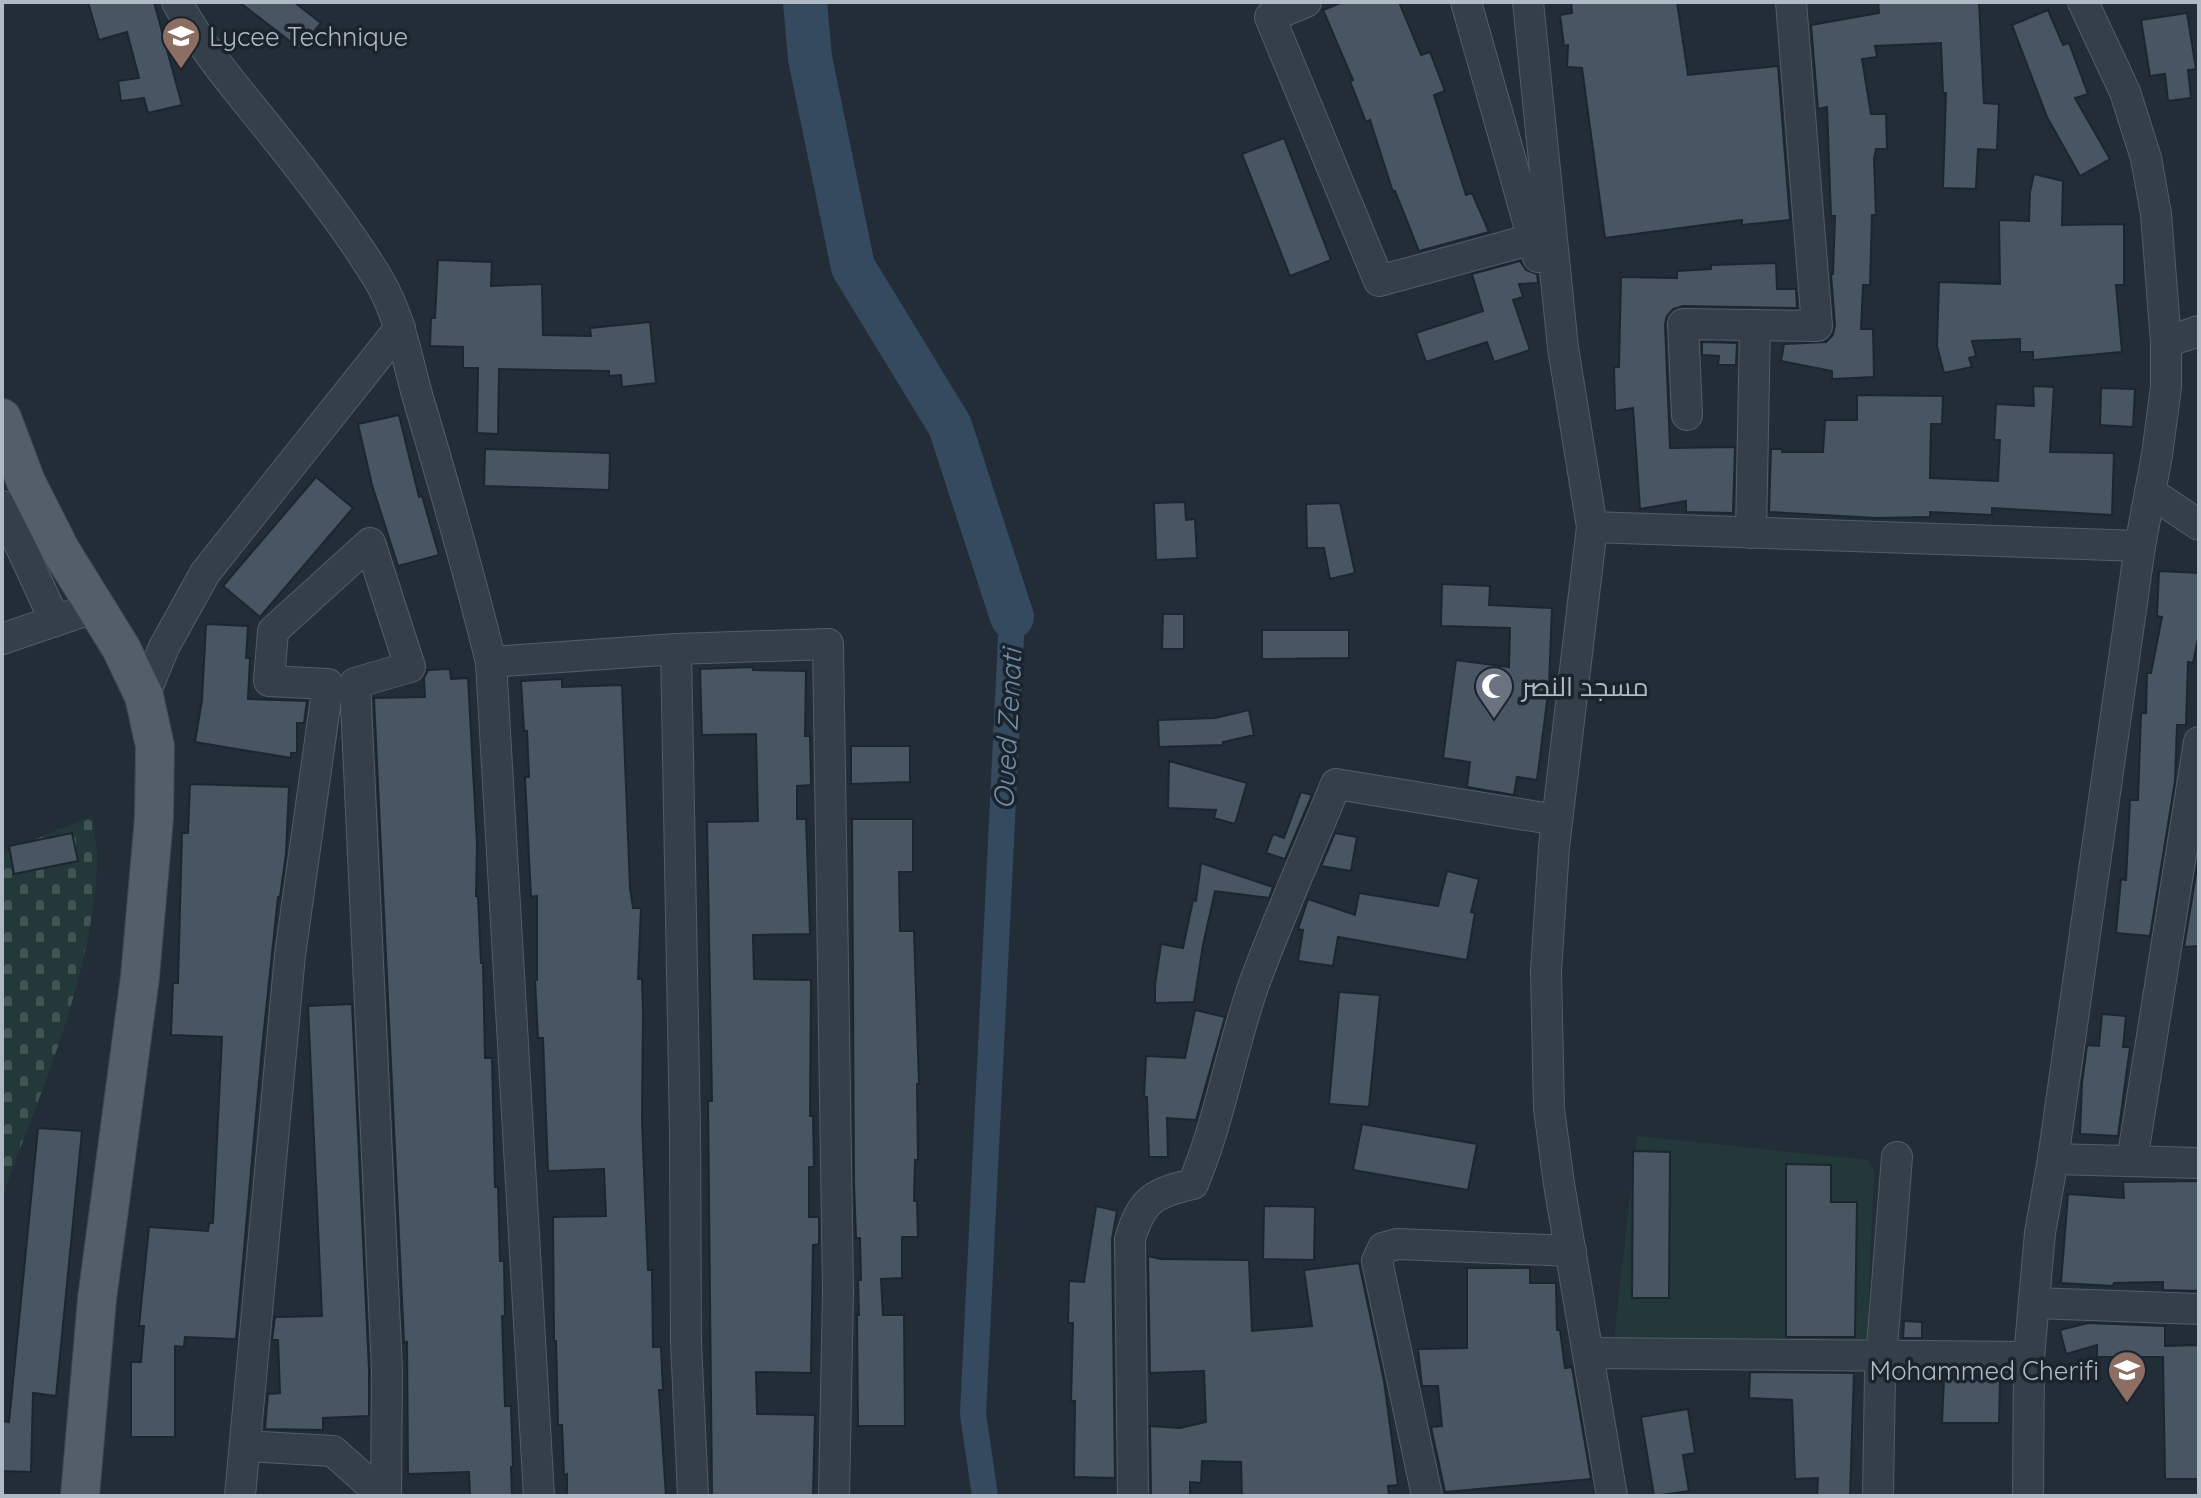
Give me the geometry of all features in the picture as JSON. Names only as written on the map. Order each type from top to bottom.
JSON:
[{"type":"main road","points":[[2,418],[26,482],[61,551],[121,648],[144,696],[155,746],[154,818],[140,977],[97,1299],[80,1496]]},
{"type":"street","points":[[177,2],[194,35],[315,187],[378,278],[397,315],[463,549],[491,662],[539,1496]]},
{"type":"street","points":[[1306,2],[1270,17],[1379,281],[1533,239]]},
{"type":"street","points":[[1466,2],[1563,348]]},
{"type":"street","points":[[1528,2],[1563,348],[1592,527],[1557,820],[1546,971],[1549,1109],[1612,1496]]},
{"type":"street","points":[[1687,415],[1683,324],[1817,326],[1791,2]]},
{"type":"street","points":[[2028,1496],[2029,1357],[2040,1233],[2166,387],[2166,342],[2156,214],[2146,158],[2125,92],[2083,2]]},
{"type":"street","points":[[1751,533],[1755,325]]},
{"type":"street","points":[[144,696],[164,647],[205,573],[400,328]]},
{"type":"street","points":[[2166,342],[2199,329]]},
{"type":"street","points":[[2150,492],[2199,525]]},
{"type":"street","points":[[2,506],[55,621]]},
{"type":"street","points":[[1592,527],[2140,546]]},
{"type":"street","points":[[240,1496],[290,955],[328,684],[269,681],[273,631],[370,543],[410,667],[355,683],[386,1354],[384,1496]]},
{"type":"street","points":[[2,639],[96,607]]},
{"type":"street","points":[[491,662],[676,649],[828,644],[838,1291],[834,1496]]},
{"type":"street","points":[[676,649],[686,1342],[693,1496]]},
{"type":"street","points":[[2132,1161],[2199,742]]},
{"type":"street","points":[[1133,1496],[1130,1239],[1133,1228],[1148,1200],[1166,1190],[1193,1184],[1203,1161],[1228,1066],[1255,984],[1336,784],[1557,820]]},
{"type":"street","points":[[1878,1496],[1882,1357],[1897,1157]]},
{"type":"street","points":[[2053,1159],[2199,1163]]},
{"type":"street","points":[[1427,1496],[1377,1261],[1383,1248],[1397,1244],[1571,1251]]},
{"type":"street","points":[[2034,1303],[2199,1309]]},
{"type":"street","points":[[1588,1353],[2029,1357]]},
{"type":"street","points":[[245,1446],[333,1451],[384,1496]]},
{"type":"green space","points":[[92,816],[97,866],[85,951],[48,1076],[2,1197],[2,853]]},
{"type":"green space","points":[[1637,1136],[1868,1160],[1874,1171],[1867,1341],[1614,1338]]},
{"type":"building","points":[[88,2],[154,2],[182,105],[148,113],[144,98],[121,101],[118,81],[139,78],[127,32],[99,40]]},
{"type":"building","points":[[239,2],[294,2],[321,23],[300,49]]},
{"type":"building","points":[[1343,2],[1399,2],[1421,55],[1430,52],[1445,91],[1434,95],[1466,195],[1472,193],[1489,232],[1419,251],[1393,192],[1370,120],[1366,122],[1350,81],[1353,80],[1323,10]]},
{"type":"building","points":[[1571,2],[1677,2],[1688,75],[1778,66],[1790,220],[1742,225],[1742,220],[1605,238],[1582,68],[1567,67],[1568,45],[1564,46],[1560,15],[1572,13]]},
{"type":"building","points":[[1878,2],[1979,2],[1984,103],[1999,104],[1997,150],[1978,149],[1976,189],[1943,188],[1946,93],[1943,93],[1941,43],[1875,46],[1877,57],[1862,59],[1871,114],[1886,114],[1887,149],[1876,149],[1874,159],[1876,215],[1872,215],[1870,285],[1863,285],[1861,329],[1873,329],[1874,377],[1832,379],[1832,371],[1781,361],[1784,344],[1826,342],[1833,335],[1835,325],[1831,274],[1835,216],[1831,216],[1827,107],[1818,109],[1811,25],[1879,13]]},
{"type":"building","points":[[2048,10],[2063,45],[2069,43],[2088,94],[2075,98],[2110,159],[2080,176],[2047,117],[2012,25]]},
{"type":"building","points":[[2187,13],[2196,69],[2188,70],[2191,98],[2168,101],[2165,74],[2150,76],[2141,20]]},
{"type":"building","points":[[1284,138],[1331,260],[1290,276],[1242,154]]},
{"type":"building","points":[[2034,174],[2063,181],[2062,225],[2124,224],[2124,285],[2116,285],[2122,352],[2033,360],[2033,352],[2020,352],[2020,339],[1972,341],[1976,356],[1969,358],[1972,367],[1944,373],[1937,346],[1939,282],[2000,284],[1999,220],[2029,221]]},
{"type":"building","points":[[438,260],[492,262],[491,286],[542,284],[543,335],[591,336],[590,328],[650,322],[656,383],[622,387],[621,375],[609,376],[609,371],[499,369],[498,434],[477,433],[478,368],[463,368],[463,347],[430,346]]},
{"type":"building","points":[[1520,261],[1526,270],[1537,274],[1538,283],[1519,284],[1523,297],[1513,300],[1530,350],[1494,362],[1487,342],[1426,362],[1416,333],[1483,311],[1472,274]]},
{"type":"building","points":[[1776,263],[1777,289],[1796,289],[1797,308],[1683,306],[1673,309],[1665,324],[1670,448],[1735,447],[1733,513],[1686,512],[1686,501],[1640,509],[1633,408],[1615,411],[1614,367],[1619,367],[1621,277],[1677,278],[1677,271],[1711,269],[1711,265]]},
{"type":"building","points":[[1702,342],[1737,343],[1736,365],[1718,365],[1719,356],[1702,355]]},
{"type":"building","points":[[2033,386],[2054,387],[2050,452],[2114,453],[2112,515],[1992,508],[1992,515],[1930,512],[1930,517],[1876,518],[1769,512],[1771,449],[1823,452],[1825,420],[1857,420],[1857,395],[1943,396],[1942,424],[1931,424],[1930,478],[1998,481],[2000,440],[1994,440],[1996,404],[2034,406]]},
{"type":"building","points":[[2101,388],[2135,389],[2133,427],[2100,425]]},
{"type":"building","points":[[399,415],[419,497],[422,496],[439,555],[398,566],[372,485],[358,424]]},
{"type":"building","points":[[485,449],[610,453],[609,490],[484,486]]},
{"type":"building","points":[[316,477],[353,508],[260,617],[223,586]]},
{"type":"building","points":[[1185,502],[1186,520],[1195,519],[1197,558],[1156,560],[1154,503]]},
{"type":"building","points":[[1340,503],[1355,573],[1330,579],[1324,548],[1307,548],[1306,504]]},
{"type":"building","points":[[2159,571],[2199,573],[2199,633],[2193,663],[2188,662],[2186,725],[2177,725],[2175,781],[2150,936],[2116,933],[2121,879],[2126,880],[2130,800],[2138,800],[2141,713],[2146,713],[2147,673],[2151,673],[2162,617],[2157,616]]},
{"type":"building","points":[[1442,584],[1490,586],[1489,605],[1552,608],[1549,686],[1537,780],[1517,777],[1514,795],[1467,787],[1470,762],[1443,758],[1456,660],[1509,667],[1510,628],[1441,626]]},
{"type":"building","points":[[1163,614],[1184,614],[1184,649],[1162,649]]},
{"type":"building","points":[[206,624],[248,626],[248,699],[307,701],[304,723],[297,723],[297,753],[291,753],[291,758],[195,742],[202,700]]},
{"type":"building","points":[[1262,630],[1349,630],[1349,658],[1262,659]]},
{"type":"building","points":[[753,667],[753,670],[806,671],[805,736],[810,736],[811,785],[797,786],[797,819],[806,819],[810,934],[753,935],[754,979],[811,980],[810,1116],[813,1116],[814,1167],[809,1167],[809,1217],[819,1217],[819,1244],[813,1245],[811,1373],[756,1372],[757,1414],[815,1415],[813,1496],[712,1496],[708,1101],[712,1101],[707,822],[758,821],[756,734],[702,735],[700,669]]},
{"type":"building","points":[[450,669],[451,679],[468,678],[485,1058],[492,1058],[495,1187],[498,1187],[500,1261],[504,1261],[505,1406],[511,1406],[512,1496],[470,1496],[469,1472],[408,1474],[407,1342],[404,1343],[374,698],[425,697],[424,678],[428,670]]},
{"type":"building","points":[[562,679],[562,687],[622,685],[630,888],[633,908],[641,908],[638,979],[642,979],[642,1121],[648,1270],[652,1270],[653,1347],[661,1347],[663,1390],[659,1390],[666,1496],[567,1496],[567,1474],[564,1475],[554,1341],[553,1217],[606,1216],[604,1169],[548,1171],[543,1038],[538,1038],[535,980],[537,896],[531,897],[525,777],[529,777],[527,731],[524,731],[521,681]]},
{"type":"building","points":[[1249,710],[1254,735],[1223,742],[1223,745],[1159,747],[1158,720],[1215,718]]},
{"type":"building","points":[[851,746],[910,746],[910,782],[851,784]]},
{"type":"building","points":[[1169,761],[1247,783],[1235,824],[1214,818],[1216,810],[1168,808]]},
{"type":"building","points":[[190,784],[289,787],[286,854],[278,897],[262,1048],[236,1339],[185,1337],[184,1347],[175,1346],[175,1437],[131,1437],[131,1362],[141,1362],[144,1326],[139,1326],[149,1227],[208,1231],[209,1223],[213,1223],[222,1037],[171,1035],[173,983],[178,983],[182,833],[188,833]]},
{"type":"building","points":[[1301,792],[1312,795],[1285,859],[1266,853],[1273,834],[1284,838]]},
{"type":"building","points":[[852,819],[913,819],[913,872],[899,872],[900,931],[914,931],[919,1084],[914,1201],[917,1201],[918,1237],[902,1237],[902,1278],[881,1279],[883,1315],[904,1315],[905,1426],[858,1426],[857,1315],[858,1280],[861,1280],[854,1182]]},
{"type":"building","points":[[72,833],[78,861],[14,874],[9,846]]},
{"type":"building","points":[[1335,833],[1357,837],[1351,871],[1321,866]]},
{"type":"building","points":[[2199,856],[2199,946],[2184,947]]},
{"type":"building","points":[[1201,863],[1273,887],[1269,898],[1215,891],[1194,1002],[1155,1003],[1161,944],[1183,948],[1193,900],[1196,901]]},
{"type":"building","points":[[1447,871],[1479,879],[1471,912],[1475,913],[1467,960],[1338,937],[1333,966],[1298,961],[1303,930],[1298,929],[1308,899],[1355,915],[1359,893],[1438,906]]},
{"type":"building","points":[[1339,992],[1380,995],[1369,1107],[1329,1104]]},
{"type":"building","points":[[352,1004],[369,1416],[323,1418],[323,1430],[265,1429],[268,1394],[280,1393],[278,1340],[272,1340],[275,1317],[322,1316],[308,1006]]},
{"type":"building","points":[[1195,1010],[1225,1017],[1196,1120],[1167,1118],[1168,1157],[1149,1157],[1147,1097],[1144,1097],[1146,1056],[1185,1058]]},
{"type":"building","points":[[2102,1014],[2126,1016],[2123,1047],[2130,1047],[2118,1136],[2080,1134],[2087,1045],[2099,1046]]},
{"type":"building","points":[[1362,1124],[1477,1144],[1468,1190],[1353,1170]]},
{"type":"building","points":[[38,1128],[82,1131],[56,1396],[33,1393],[31,1472],[2,1471],[2,1421],[9,1422]]},
{"type":"building","points":[[1633,1151],[1670,1152],[1669,1298],[1632,1298]]},
{"type":"building","points":[[1786,1164],[1831,1165],[1831,1202],[1857,1202],[1855,1337],[1786,1337]]},
{"type":"building","points":[[2199,1181],[2199,1291],[2163,1290],[2163,1282],[2114,1283],[2113,1286],[2061,1283],[2068,1194],[2124,1198],[2123,1182]]},
{"type":"building","points":[[1096,1206],[1117,1211],[1112,1239],[1115,1478],[1074,1477],[1075,1401],[1071,1401],[1073,1323],[1068,1323],[1069,1281],[1084,1282]]},
{"type":"building","points":[[1264,1206],[1315,1207],[1314,1260],[1263,1259]]},
{"type":"building","points":[[1148,1256],[1161,1259],[1249,1260],[1252,1331],[1312,1326],[1304,1270],[1359,1263],[1384,1381],[1398,1485],[1388,1486],[1389,1496],[1242,1496],[1241,1462],[1202,1461],[1201,1483],[1190,1482],[1190,1496],[1151,1496],[1150,1426],[1180,1428],[1206,1422],[1204,1371],[1150,1373]]},
{"type":"building","points":[[1467,1268],[1530,1268],[1530,1283],[1556,1283],[1557,1330],[1560,1330],[1565,1368],[1572,1367],[1591,1479],[1445,1492],[1431,1427],[1442,1426],[1438,1386],[1422,1386],[1418,1349],[1467,1348]]},
{"type":"building","points":[[1904,1321],[1922,1322],[1922,1338],[1903,1338]]},
{"type":"building","points":[[2088,1323],[2165,1326],[2165,1346],[2199,1345],[2199,1479],[2165,1479],[2163,1357],[2097,1357],[2097,1345],[2066,1354],[2060,1330]]},
{"type":"building","points":[[1750,1372],[1854,1373],[1850,1496],[1817,1496],[1818,1478],[1795,1479],[1792,1400],[1749,1398]]},
{"type":"building","points":[[1944,1378],[2000,1381],[1999,1423],[1942,1423]]},
{"type":"building","points":[[1688,1409],[1695,1453],[1683,1455],[1689,1491],[1654,1496],[1641,1417]]},
{"type":"waterway","name":"Oued Zenati","points":[[805,2],[810,58],[853,267],[950,426],[1012,617]]},
{"type":"waterway","name":"Oued Zenati","points":[[985,1496],[973,1414],[1012,617]]},
{"type":"place","name":"Lycee Technique","points":[[181,70]]},
{"type":"place","name":"مسجد النصر","points":[[1494,720]]},
{"type":"place","name":"Mohammed Cherifi","points":[[2127,1404]]}]
